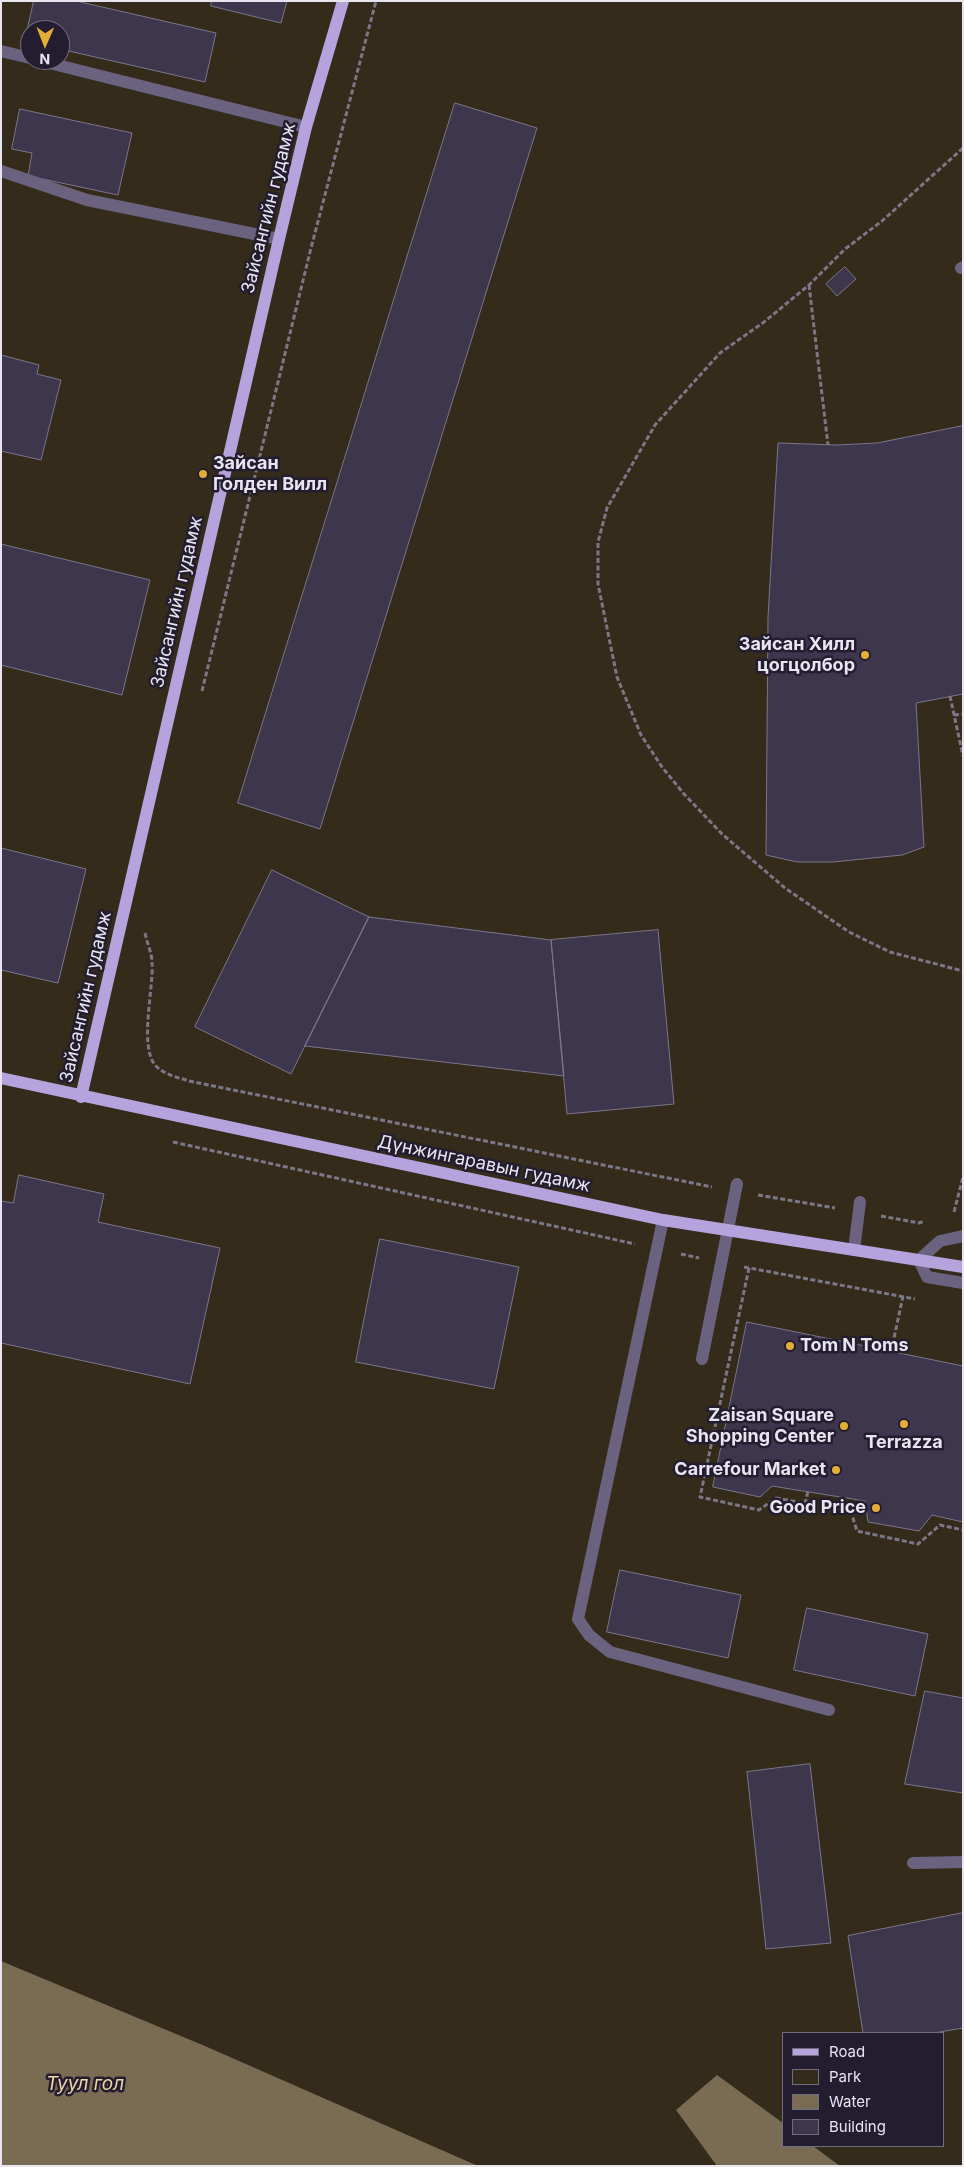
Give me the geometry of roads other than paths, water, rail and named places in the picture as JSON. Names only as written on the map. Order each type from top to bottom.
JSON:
[{"type":"main road","name":"Зайсангийн гудамж","points":[[81,1097],[278,239],[306,126],[343,1]]},
{"type":"main road","name":"Дүнжингаравын гудамж","points":[[1,1078],[81,1097],[663,1220],[963,1267]]},
{"type":"lane","points":[[1,51],[20,56]]},
{"type":"lane","points":[[70,68],[306,126]]},
{"type":"lane","points":[[1,171],[87,200],[278,239]]},
{"type":"lane","points":[[702,1359],[736,1188]]},
{"type":"lane","points":[[854,1250],[860,1207]]},
{"type":"lane","points":[[663,1220],[578,1619],[589,1635],[610,1652],[829,1710]]},
{"type":"lane","points":[[963,1236],[940,1241],[919,1260],[927,1277],[963,1283]]},
{"type":"lane","points":[[913,1863],[963,1862]]},
{"type":"water","name":"Туул гол","points":[[1,1961],[205,2046],[478,2166],[1,2166]]},
{"type":"water","points":[[717,2075],[782,2122],[782,2147],[814,2147],[840,2166],[717,2166],[676,2110]]},
{"type":"place","name":"Зайсан Голден Вилл","points":[[203,474]]},
{"type":"place","name":"Зайсан Хилл цогцолбор","points":[[865,655]]},
{"type":"place","name":"Tom N Toms","points":[[790,1346]]},
{"type":"place","name":"Terrazza","points":[[904,1424]]},
{"type":"place","name":"Zaisan Square Shopping Center","points":[[844,1426]]},
{"type":"place","name":"Carrefour Market","points":[[836,1470]]},
{"type":"place","name":"Good Price","points":[[876,1508]]}]
